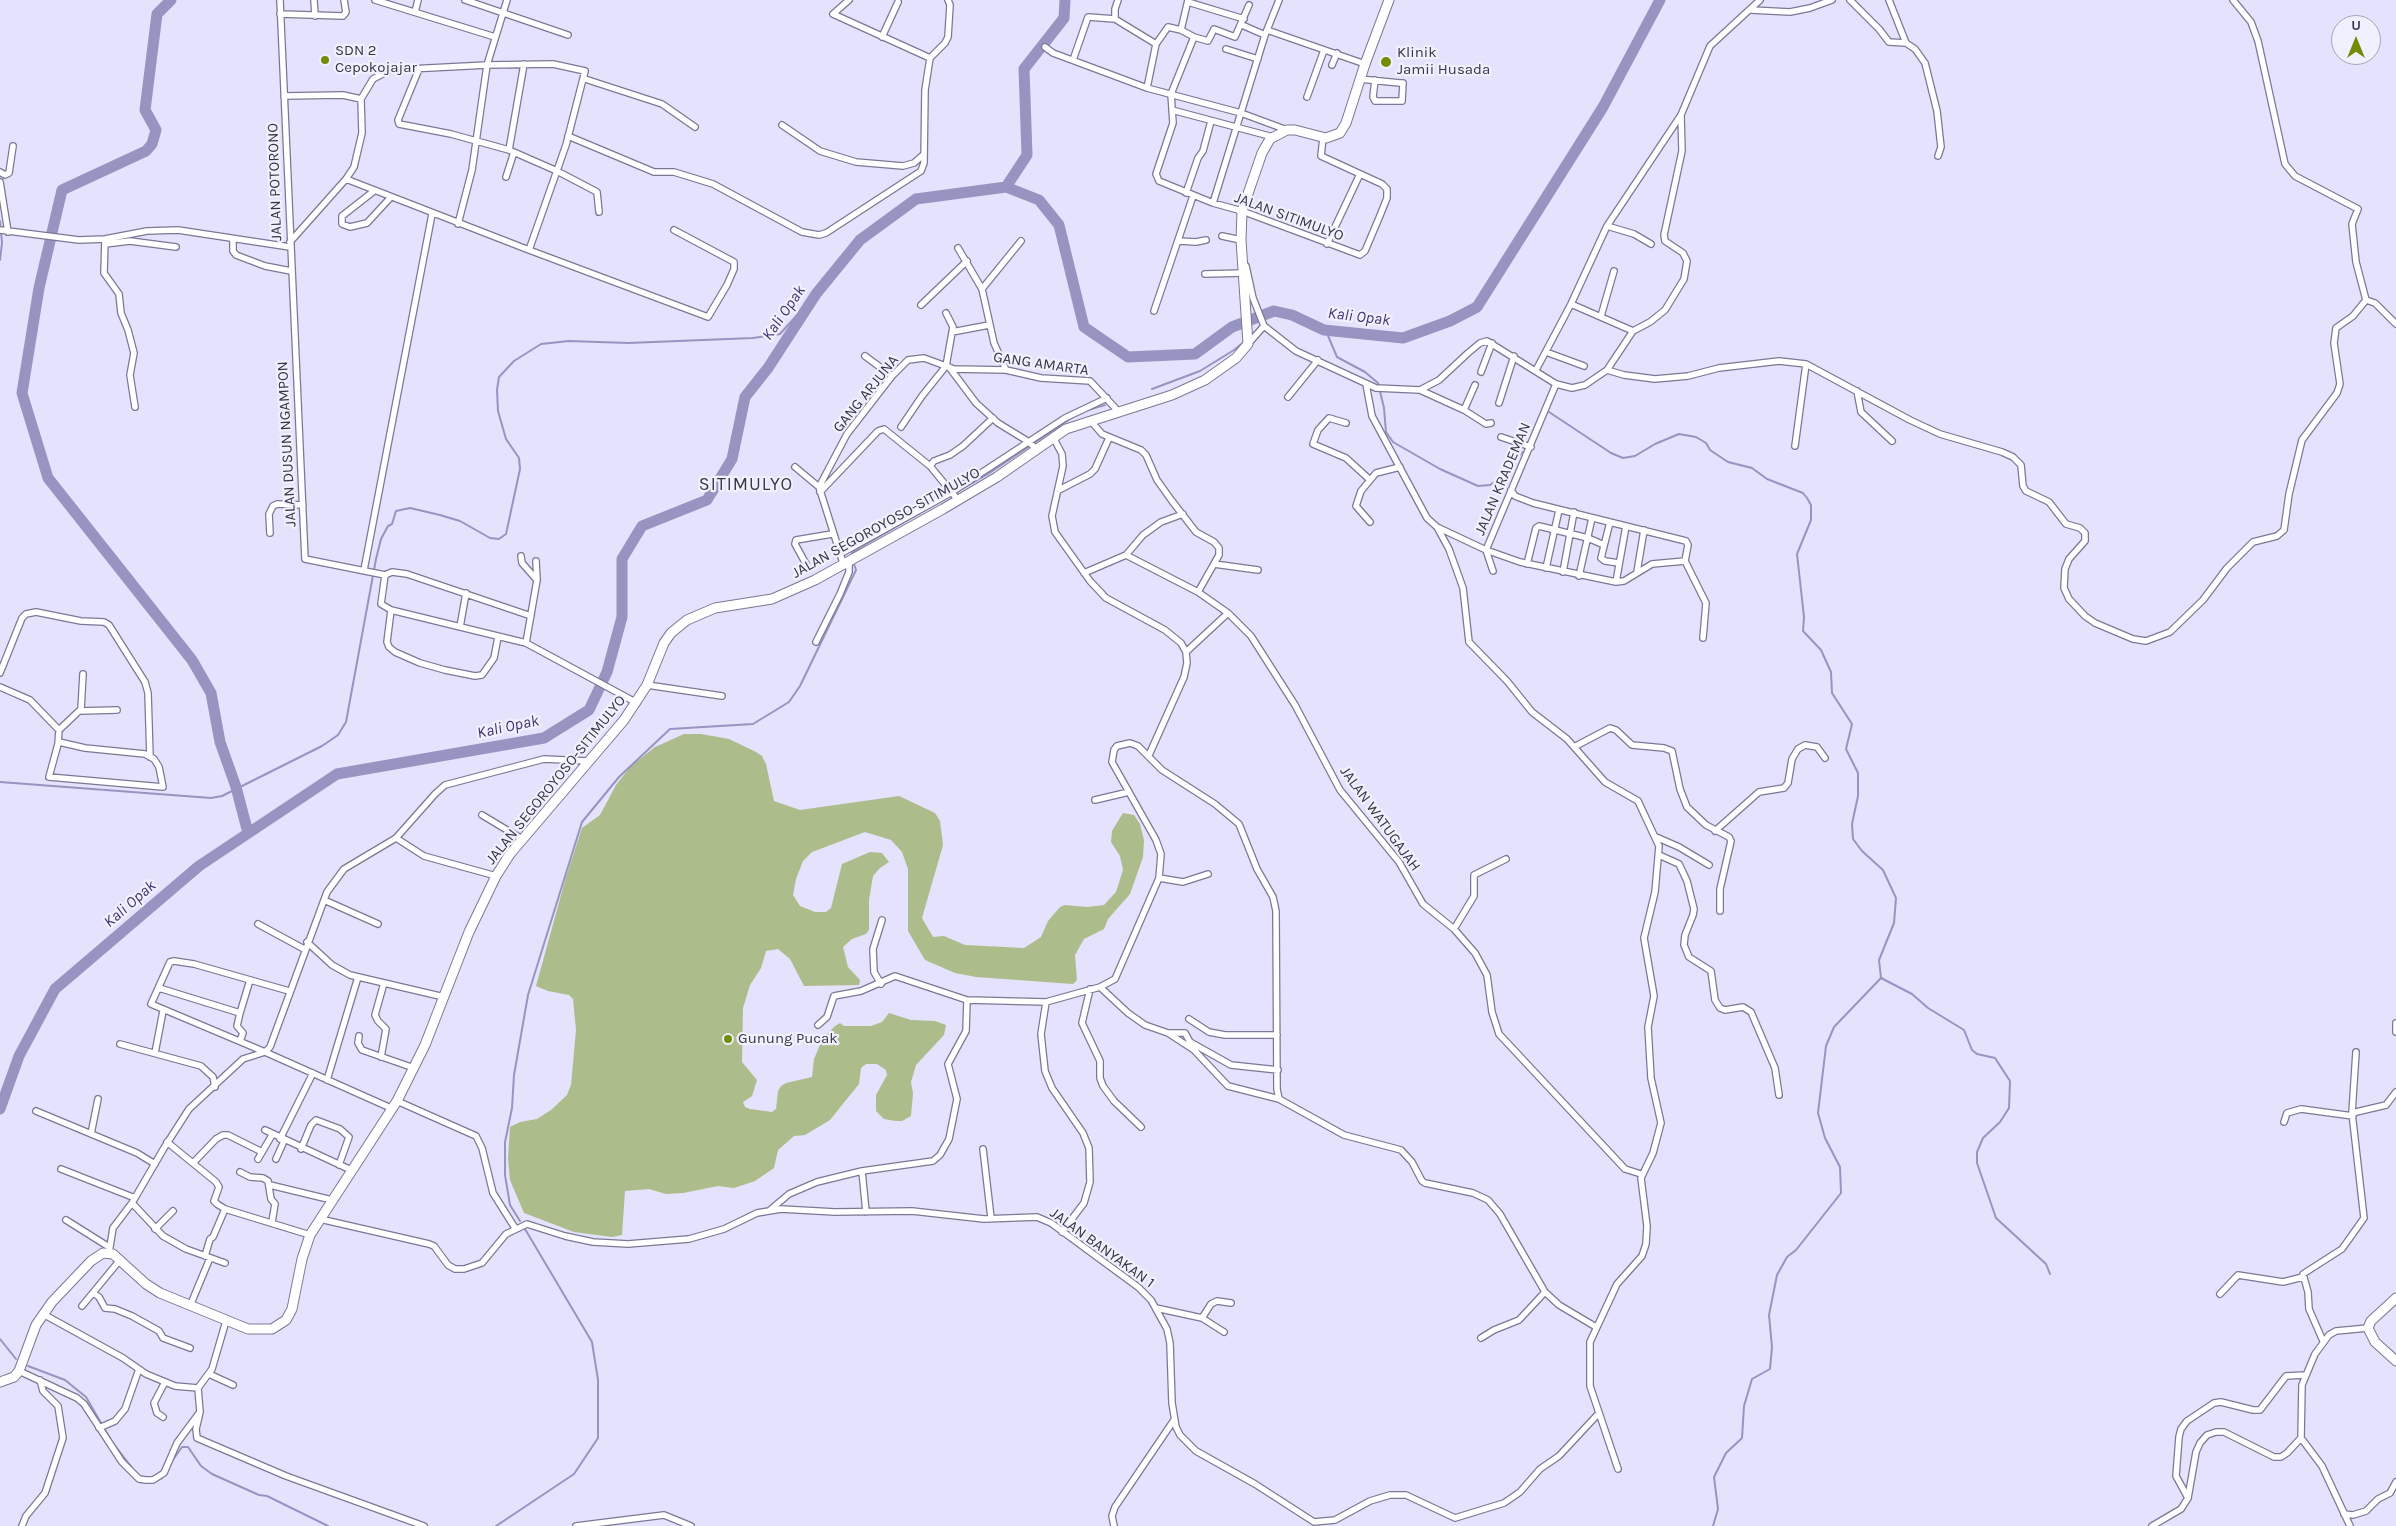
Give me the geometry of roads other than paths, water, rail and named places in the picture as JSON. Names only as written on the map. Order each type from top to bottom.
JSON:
[{"type":"main road","points":[[1248,340],[1250,300],[1244,273],[1242,211],[1262,154],[1273,137],[1287,130],[1295,130],[1323,138],[1333,137],[1344,129],[1365,64],[1389,0]]},
{"type":"main road","name":"JALAN SEGOROYOSO-SITIMULYO","points":[[109,1250],[150,1288],[226,1321],[248,1329],[264,1330],[277,1327],[286,1320],[292,1309],[302,1259],[310,1235],[395,1105],[414,1068],[469,932],[496,876],[522,839],[637,703],[647,685],[664,643],[678,626],[715,608],[772,600],[847,564],[958,500],[1053,437],[1073,426],[1172,395],[1204,380],[1236,358],[1248,340]]},
{"type":"main road","points":[[0,1382],[14,1377],[19,1371],[31,1336],[43,1314],[90,1261],[109,1250]]},
{"type":"main road","points":[[2396,1298],[2371,1322],[2368,1328],[2375,1342],[2396,1360]]},
{"type":"street","name":"JALAN POTORONO","points":[[4,231],[105,242],[162,230],[233,240],[290,245],[280,0]]},
{"type":"street","points":[[314,0],[315,16]]},
{"type":"street","points":[[280,14],[344,16],[346,12],[344,0]]},
{"type":"street","points":[[375,0],[495,38]]},
{"type":"street","points":[[415,12],[418,0]]},
{"type":"street","points":[[464,0],[568,35]]},
{"type":"street","points":[[458,224],[472,170],[487,65],[507,0]]},
{"type":"street","points":[[849,0],[833,14],[930,58]]},
{"type":"street","points":[[568,136],[654,172],[674,172],[713,184],[811,235],[826,233],[916,176],[923,158],[925,90],[930,58],[945,43],[948,37],[950,5],[948,0]]},
{"type":"street","points":[[1115,19],[1115,9],[1118,0]]},
{"type":"street","name":"JALAN SITIMULYO","points":[[1212,203],[1266,32],[1279,0]]},
{"type":"street","points":[[1536,370],[1571,304],[1607,226],[1681,115],[1710,46],[1760,0]]},
{"type":"street","points":[[1751,10],[1790,12],[1810,8],[1832,0]]},
{"type":"street","points":[[1850,0],[1879,29],[1889,42],[1906,43],[1915,49],[1926,62],[1937,111],[1941,147],[1938,156]]},
{"type":"street","points":[[1889,0],[1906,43]]},
{"type":"street","points":[[2233,0],[2251,22],[2258,41],[2285,164],[2295,176],[2358,208],[2352,224],[2356,262],[2366,300]]},
{"type":"street","points":[[1181,30],[1188,1],[1266,32],[1337,53],[1365,64]]},
{"type":"street","points":[[882,37],[898,2]]},
{"type":"street","points":[[1147,88],[1156,44],[1165,29],[1172,27],[1208,41],[1214,29],[1236,37],[1249,5]]},
{"type":"street","points":[[1073,60],[1088,18],[1115,19],[1156,44]]},
{"type":"street","points":[[1171,102],[1194,37]]},
{"type":"street","points":[[1045,47],[1053,52],[1147,88],[1211,121],[1273,137]]},
{"type":"street","points":[[1226,49],[1258,59]]},
{"type":"street","points":[[1307,97],[1324,50]]},
{"type":"street","points":[[1332,65],[1337,53]]},
{"type":"street","points":[[506,177],[524,64]]},
{"type":"street","points":[[290,245],[354,167],[362,133],[361,99],[367,85],[382,73],[390,70],[487,65],[553,64],[575,67],[585,71],[585,79],[557,171],[529,250]]},
{"type":"street","points":[[419,69],[398,120],[399,124],[446,132],[511,151],[557,171],[596,192],[598,212]]},
{"type":"street","points":[[585,79],[662,104],[691,122],[695,127]]},
{"type":"street","points":[[1360,79],[1375,80],[1403,83],[1402,101],[1375,101],[1373,97],[1375,80]]},
{"type":"street","points":[[284,96],[343,95],[361,99]]},
{"type":"street","points":[[1171,102],[1241,113],[1287,130]]},
{"type":"street","name":"JALAN SITIMULYO","points":[[1171,102],[1172,127],[1156,177],[1159,181],[1193,196],[1242,211],[1357,256],[1365,251],[1388,194],[1387,189],[1382,184],[1360,174]]},
{"type":"street","points":[[1420,390],[1439,380],[1480,343],[1487,341],[1514,356],[1556,384],[1572,388],[1585,385],[1607,370],[1633,331],[1650,322],[1665,310],[1684,279],[1687,260],[1683,253],[1668,243],[1664,235],[1682,151],[1681,115]]},
{"type":"street","points":[[1186,193],[1198,158],[1203,151],[1211,121]]},
{"type":"street","points":[[782,125],[820,151],[856,162],[904,166],[923,158]]},
{"type":"street","points":[[1323,138],[1321,156],[1360,174],[1327,244]]},
{"type":"street","points":[[0,172],[5,175],[9,173],[14,146]]},
{"type":"street","points":[[346,179],[458,224],[708,317],[727,285],[734,269],[734,262],[674,230]]},
{"type":"street","points":[[0,182],[4,231]]},
{"type":"street","points":[[374,190],[342,216],[342,224],[350,227],[367,222],[391,197]]},
{"type":"street","points":[[1154,311],[1193,196]]},
{"type":"street","points":[[364,570],[432,214]]},
{"type":"street","points":[[1607,226],[1634,234],[1650,244]]},
{"type":"street","points":[[1222,236],[1242,244],[1250,300],[1263,323],[1296,351],[1366,384],[1378,388],[1420,390],[1464,410],[1486,424],[1491,423]]},
{"type":"street","points":[[233,240],[233,251],[236,255],[265,266],[291,271]]},
{"type":"street","points":[[1179,241],[1196,242],[1206,240]]},
{"type":"street","points":[[135,407],[130,375],[133,350],[121,313],[119,294],[104,273],[105,242],[130,241],[176,247]]},
{"type":"street","points":[[982,289],[1021,242]]},
{"type":"street","name":"JALAN DUSUN NGAMPON","points":[[290,245],[305,558],[385,575],[392,572],[407,574],[466,592],[531,616]]},
{"type":"street","points":[[958,248],[982,289],[995,346],[1006,370]]},
{"type":"street","points":[[921,305],[967,261]]},
{"type":"street","points":[[1601,316],[1614,271]]},
{"type":"street","points":[[1204,274],[1244,273]]},
{"type":"street","points":[[2366,300],[2375,303],[2396,324]]},
{"type":"street","points":[[1607,370],[1624,375],[1655,379],[1688,376],[1719,368],[1779,361],[1806,364],[1888,410],[1940,434],[2013,457],[2021,465],[2023,486],[2027,493],[2049,502],[2066,524],[2080,528],[2085,533],[2085,541],[2069,559],[2065,568],[2064,588],[2069,599],[2089,620],[2133,640],[2146,641],[2170,632],[2203,600],[2227,568],[2253,542],[2276,536],[2284,530],[2289,494],[2302,440],[2337,393],[2340,384],[2334,343],[2336,328],[2353,316],[2366,300]]},
{"type":"street","points":[[1571,304],[1633,331]]},
{"type":"street","points":[[901,427],[947,367],[953,324],[946,313]]},
{"type":"street","name":"JALAN SEGOROYOSO-SITIMULYO","points":[[1248,340],[1263,323]]},
{"type":"street","points":[[952,332],[989,325]]},
{"type":"street","points":[[1481,372],[1492,343]]},
{"type":"street","points":[[1546,352],[1584,366]]},
{"type":"street","points":[[866,356],[892,376]]},
{"type":"street","points":[[1499,403],[1514,356]]},
{"type":"street","name":"GANG ARJUNA","points":[[819,489],[847,434],[892,376],[908,360],[924,358],[947,367]]},
{"type":"street","points":[[1288,397],[1318,360]]},
{"type":"street","points":[[1795,446],[1806,364]]},
{"type":"street","points":[[947,367],[975,402],[993,418],[1029,442],[1036,449]]},
{"type":"street","name":"GANG AMARTA","points":[[947,367],[956,370],[1006,370],[1041,378],[1090,381],[1119,412]]},
{"type":"street","name":"JALAN KRADEMAN","points":[[1366,384],[1372,416],[1421,509],[1437,527],[1486,550],[1556,384]]},
{"type":"street","points":[[1464,410],[1475,385]]},
{"type":"street","points":[[1857,391],[1861,412],[1892,441]]},
{"type":"street","points":[[840,554],[952,492],[1072,414],[1107,398]]},
{"type":"street","points":[[930,466],[934,461],[950,455],[963,446],[993,418]]},
{"type":"street","points":[[1346,423],[1329,418],[1318,430],[1313,444],[1346,458],[1369,479]]},
{"type":"street","points":[[1090,420],[1109,438],[1141,450],[1146,455],[1164,491],[1196,532],[1214,542],[1219,548],[1219,555],[1198,592]]},
{"type":"street","points":[[819,489],[882,429],[930,466],[958,500]]},
{"type":"street","points":[[1053,437],[1062,454],[1064,466],[1052,516],[1055,532],[1084,573],[1106,598],[1165,630],[1180,643],[1186,652],[1184,677],[1149,756]]},
{"type":"street","points":[[1501,437],[1531,447]]},
{"type":"street","points":[[1059,490],[1090,474],[1095,469],[1109,438]]},
{"type":"street","points":[[795,467],[819,489],[832,534],[849,572],[816,642]]},
{"type":"street","points":[[1370,522],[1356,506],[1360,491],[1376,473],[1400,467]]},
{"type":"street","points":[[1511,490],[1515,496],[1559,510],[1574,512],[1686,541],[1688,545],[1685,561],[1706,600],[1702,638]]},
{"type":"street","points":[[270,533],[269,514],[273,506],[277,504],[303,506]]},
{"type":"street","points":[[1546,568],[1559,510]]},
{"type":"street","points":[[1563,572],[1574,512]]},
{"type":"street","points":[[1084,573],[1126,555],[1149,531],[1161,522],[1183,514]]},
{"type":"street","points":[[1579,576],[1592,518]]},
{"type":"street","points":[[1610,522],[1602,560],[1619,563]]},
{"type":"street","points":[[1527,564],[1536,528],[1539,526],[1588,538],[1604,545]]},
{"type":"street","points":[[1616,582],[1626,526]]},
{"type":"street","points":[[1437,527],[1449,549],[1464,588],[1469,642],[1507,681],[1532,712],[1574,747],[1605,782],[1638,801],[1659,846],[1653,901],[1644,938],[1654,996],[1648,1027],[1652,1078],[1661,1123],[1653,1153],[1641,1174],[1647,1226],[1644,1250],[1617,1284],[1590,1342],[1590,1380],[1618,1469]]},
{"type":"street","points":[[1637,572],[1644,530]]},
{"type":"street","points":[[806,564],[795,544],[796,540],[832,534]]},
{"type":"street","points":[[1486,550],[1527,564],[1616,582],[1624,581],[1652,564],[1685,561]]},
{"type":"street","points":[[1486,550],[1493,571]]},
{"type":"street","name":"JALAN WATUGAJAH","points":[[1126,555],[1198,592],[1228,613],[1251,636],[1271,665],[1340,790],[1388,846],[1423,904],[1454,929],[1482,963],[1487,975],[1492,1012],[1499,1034],[1626,1169],[1641,1174]]},
{"type":"street","points":[[521,556],[522,563],[537,580]]},
{"type":"street","points":[[526,643],[537,580],[536,561]]},
{"type":"street","points":[[1214,564],[1258,570]]},
{"type":"street","points":[[385,575],[381,604],[391,610],[526,643],[637,703]]},
{"type":"street","points":[[460,628],[466,592]]},
{"type":"street","points":[[391,610],[387,635],[388,647],[420,663],[445,670],[482,675],[494,658],[498,637]]},
{"type":"street","points":[[0,673],[22,618],[26,614],[36,612],[81,622],[104,622],[109,624],[145,682],[148,693],[150,757]]},
{"type":"street","points":[[1186,652],[1228,613]]},
{"type":"street","points":[[81,710],[83,674]]},
{"type":"street","points":[[647,685],[722,696]]},
{"type":"street","points":[[0,687],[30,700],[59,730],[59,742],[49,777],[163,787],[159,767],[150,757],[85,748],[59,742]]},
{"type":"street","points":[[59,730],[81,710],[118,710]]},
{"type":"street","points":[[1574,747],[1610,728],[1616,730],[1632,746],[1664,748],[1672,751],[1680,789],[1693,815],[1714,831],[1729,837],[1731,841],[1720,889],[1720,911]]},
{"type":"street","points":[[818,1025],[827,1017],[834,996],[861,991],[880,984],[891,976],[899,976],[968,1000],[1046,1002],[1100,987],[1110,982],[1118,974],[1159,878],[1161,854],[1156,840],[1112,762],[1114,750],[1122,744],[1130,743],[1138,746],[1162,770],[1215,804],[1239,824],[1256,869],[1273,897],[1276,911],[1277,1093],[1279,1098]]},
{"type":"street","points":[[1714,831],[1759,792],[1782,789],[1787,786],[1792,759],[1798,749],[1805,745],[1817,747],[1822,751],[1825,758]]},
{"type":"street","points":[[66,1220],[109,1250],[113,1228],[134,1201],[189,1109],[215,1087],[243,1059],[266,1052],[270,1047],[304,949],[327,892],[344,869],[396,838],[445,785],[544,758],[587,761]]},
{"type":"street","points":[[1095,800],[1129,792]]},
{"type":"street","points":[[482,814],[522,839]]},
{"type":"street","points":[[1656,837],[1680,847],[1709,865]]},
{"type":"street","points":[[396,838],[424,856],[496,876]]},
{"type":"street","points":[[1659,854],[1679,864],[1687,881],[1694,909],[1685,935],[1684,945],[1689,957],[1711,971],[1714,1000],[1720,1008],[1725,1010],[1743,1007],[1751,1012],[1775,1068],[1779,1095]]},
{"type":"street","points":[[1454,929],[1474,896],[1474,874],[1506,860]]},
{"type":"street","points":[[1159,878],[1183,882],[1208,874]]},
{"type":"street","points":[[324,900],[378,924]]},
{"type":"street","points":[[880,984],[874,972],[873,948],[882,920]]},
{"type":"street","points":[[258,924],[304,949]]},
{"type":"street","points":[[307,942],[332,966],[358,977],[444,997]]},
{"type":"street","points":[[289,991],[194,964],[174,961],[170,962],[151,1004],[163,1011],[240,1041],[327,1080],[476,1136],[480,1142],[493,1193],[515,1228],[506,1234],[482,1263],[464,1270],[455,1269],[448,1265],[434,1246],[429,1244],[320,1219]]},
{"type":"street","points":[[327,1080],[358,977]]},
{"type":"street","points":[[240,1041],[243,1033],[237,1026],[250,980]]},
{"type":"street","points":[[381,1057],[386,1030],[375,1015],[384,983]]},
{"type":"street","points":[[1100,987],[1141,1022],[1153,1029],[1168,1033],[1185,1033],[1190,1042],[1231,1065],[1278,1070]]},
{"type":"street","points":[[159,988],[240,1013]]},
{"type":"street","points":[[1090,989],[1082,1023],[1100,1061],[1102,1086],[1141,1128]]},
{"type":"street","points":[[770,1210],[799,1188],[862,1171],[933,1161],[946,1148],[953,1128],[957,1099],[948,1064],[966,1031],[968,1000]]},
{"type":"street","points":[[1046,1002],[1041,1034],[1045,1071],[1052,1088],[1083,1134],[1089,1148],[1090,1182],[1086,1198],[1081,1208],[1062,1232]]},
{"type":"street","points":[[156,1053],[163,1011]]},
{"type":"street","points":[[1190,1019],[1199,1027],[1217,1033],[1277,1035]]},
{"type":"street","points":[[2396,1023],[2396,1032]]},
{"type":"street","points":[[1168,1033],[1204,1058],[1228,1086],[1279,1098],[1344,1135],[1401,1150],[1412,1162],[1425,1183],[1473,1193],[1488,1200],[1500,1214],[1545,1292],[1559,1305],[1596,1327]]},
{"type":"street","points":[[359,1036],[358,1043],[362,1050],[414,1068]]},
{"type":"street","points":[[120,1044],[201,1066],[213,1077],[215,1087]]},
{"type":"street","points":[[2220,1294],[2238,1275],[2283,1282],[2303,1276],[2304,1272],[2342,1249],[2364,1218],[2353,1114],[2356,1052]]},
{"type":"street","points":[[276,1159],[282,1140],[313,1073]]},
{"type":"street","points":[[2284,1122],[2287,1113],[2301,1109],[2353,1114],[2386,1104],[2396,1092]]},
{"type":"street","points":[[91,1134],[98,1099]]},
{"type":"street","points":[[36,1111],[137,1153],[155,1164]]},
{"type":"street","points":[[301,1148],[311,1125],[316,1120],[340,1129],[349,1137],[339,1165]]},
{"type":"street","points":[[264,1130],[282,1140],[351,1170]]},
{"type":"street","points":[[193,1163],[216,1139],[223,1135],[228,1135],[262,1152]]},
{"type":"street","points":[[258,1159],[272,1135]]},
{"type":"street","points":[[168,1142],[218,1184],[214,1201],[225,1209],[310,1235]]},
{"type":"street","points":[[983,1149],[991,1218]]},
{"type":"street","points":[[61,1169],[134,1201],[155,1229],[186,1249],[225,1263]]},
{"type":"street","points":[[862,1171],[866,1212]]},
{"type":"street","points":[[240,1172],[250,1178],[263,1178],[270,1185],[332,1200]]},
{"type":"street","points":[[270,1185],[271,1199],[275,1204],[272,1222]]},
{"type":"street","points":[[190,1306],[207,1257],[210,1239],[214,1237],[225,1209]]},
{"type":"street","name":"JALAN BANYAKAN 1","points":[[515,1228],[532,1225],[564,1236],[593,1242],[654,1244],[706,1235],[742,1218],[770,1210],[912,1211],[991,1218],[1037,1217],[1051,1223],[1138,1287],[1151,1300],[1167,1329],[1171,1352],[1170,1386],[1174,1420],[1180,1435],[1196,1452],[1255,1484],[1307,1519],[1322,1523],[1335,1520],[1370,1501],[1390,1495],[1406,1495],[1455,1518],[1504,1503],[1520,1492],[1540,1469],[1559,1456],[1599,1413]]},
{"type":"street","points":[[155,1229],[173,1211]]},
{"type":"street","points":[[82,1306],[120,1260]]},
{"type":"street","points":[[2303,1276],[2308,1289],[2309,1309],[2323,1341]]},
{"type":"street","points":[[1481,1338],[1494,1330],[1519,1320],[1545,1292]]},
{"type":"street","points":[[93,1294],[99,1297],[105,1308],[115,1309],[132,1316],[159,1331],[163,1338],[190,1348]]},
{"type":"street","points":[[1202,1318],[1211,1304],[1217,1301],[1231,1303]]},
{"type":"street","points":[[1156,1308],[1202,1318],[1224,1332]]},
{"type":"street","points":[[43,1314],[123,1358],[146,1374],[177,1387],[198,1388]]},
{"type":"street","points":[[226,1321],[209,1374],[198,1388],[200,1412],[196,1434],[200,1440],[286,1476],[424,1526]]},
{"type":"street","points":[[2350,1526],[2322,1466],[2301,1438],[2301,1391],[2305,1375],[2323,1341],[2336,1331],[2368,1328]]},
{"type":"street","points":[[103,1427],[125,1409],[139,1369]]},
{"type":"street","points":[[19,1371],[77,1398],[84,1404],[103,1427],[133,1474],[139,1479],[153,1480],[164,1473],[177,1443],[200,1412]]},
{"type":"street","points":[[209,1374],[233,1385]]},
{"type":"street","points":[[2188,1498],[2176,1476],[2179,1437],[2181,1429],[2187,1421],[2214,1403],[2221,1402],[2260,1410],[2286,1376],[2305,1375]]},
{"type":"street","points":[[22,1526],[26,1516],[45,1493],[63,1438],[58,1406],[43,1391],[40,1380]]},
{"type":"street","points":[[163,1417],[157,1413],[154,1403],[165,1382]]},
{"type":"street","points":[[1114,1526],[1112,1516],[1115,1507],[1174,1420]]},
{"type":"street","points":[[2152,1526],[2181,1509],[2188,1498],[2196,1452],[2200,1443],[2207,1435],[2224,1432],[2274,1457],[2281,1457],[2287,1453],[2301,1438]]},
{"type":"street","points":[[2344,1514],[2354,1515],[2366,1511],[2378,1499],[2390,1493],[2396,1482]]},
{"type":"street","points":[[576,1526],[664,1516],[691,1526]]},
{"type":"waterway","points":[[171,0],[157,14],[145,110],[156,130],[152,144],[146,151],[62,190],[39,288],[22,393],[48,478],[192,660],[211,693],[220,742],[236,787],[248,833]]},
{"type":"waterway","points":[[1006,187],[1027,155],[1024,69],[1064,18],[1065,0]]},
{"type":"waterway","name":"Kali Opak","points":[[0,1109],[19,1056],[55,989],[199,866],[337,774],[544,738],[589,710],[607,672],[622,617],[622,559],[642,526],[707,500],[732,459],[745,397],[768,368],[816,294],[860,240],[916,199],[1006,187],[1039,200],[1059,225],[1084,327],[1128,357],[1195,354],[1232,327],[1274,311],[1292,315],[1324,330],[1403,338],[1450,321],[1477,307],[1603,107],[1660,0]]},
{"type":"waterway","points":[[0,221],[2,243],[0,260]]},
{"type":"waterway","points":[[0,782],[211,798],[222,796],[322,746],[338,735],[346,722],[376,559],[381,539],[388,526],[392,524],[396,511],[410,508],[440,515],[460,521],[490,538],[499,539],[506,534],[520,469],[519,458],[506,439],[498,411],[497,390],[499,377],[514,361],[541,344],[569,341],[628,343],[753,338],[780,334],[816,294]]},
{"type":"waterway","points":[[1326,331],[1337,357],[1365,372],[1378,383],[1384,408],[1386,432],[1393,442],[1440,469],[1478,486],[1490,485],[1496,481],[1522,452]]},
{"type":"waterway","points":[[1152,389],[1200,371],[1245,341]]},
{"type":"waterway","points":[[1088,410],[1105,405]]},
{"type":"waterway","points":[[1549,412],[1611,453],[1623,458],[1635,456],[1655,444],[1679,434],[1696,437],[1706,443],[1710,450],[1728,462],[1752,468],[1767,479],[1803,493],[1807,498],[1811,505],[1811,520],[1797,554],[1804,617],[1803,631],[1821,650],[1831,672],[1832,693],[1852,724],[1846,749],[1858,773],[1858,796],[1852,824],[1853,839],[1862,851],[1883,870],[1896,898],[1894,923],[1879,960],[1881,978],[1834,1027],[1826,1046],[1818,1113],[1825,1138],[1840,1167],[1841,1193],[1796,1250],[1787,1257],[1777,1275],[1769,1315],[1772,1347],[1770,1369],[1752,1379],[1744,1406],[1742,1438],[1726,1453],[1714,1477],[1718,1509],[1713,1526]]},
{"type":"waterway","points":[[852,556],[852,553],[861,547],[988,474],[1070,419]]},
{"type":"waterway","points":[[520,1221],[510,1205],[505,1175],[505,1142],[512,1108],[514,1075],[528,995],[582,822],[619,777],[670,729],[753,724],[789,702],[800,686],[856,570],[853,561]]},
{"type":"waterway","points":[[1881,978],[1912,994],[1928,1008],[1964,1030],[1972,1050],[1977,1054],[1995,1058],[2010,1081],[2009,1108],[2000,1122],[1983,1138],[1977,1152],[1977,1163],[1996,1218],[2046,1264],[2050,1274]]},
{"type":"waterway","points":[[496,1526],[574,1474],[598,1438],[598,1380],[592,1342],[525,1229]]},
{"type":"waterway","points":[[0,1339],[16,1359]]},
{"type":"waterway","points":[[28,1366],[65,1380],[86,1397],[112,1442],[137,1474]]},
{"type":"waterway","points":[[172,1461],[182,1447],[188,1447],[201,1466],[212,1474],[259,1495],[267,1496],[328,1526]]},
{"type":"waterway","points":[[143,1482],[150,1483],[162,1478]]},
{"type":"place","name":"SDN 2 Cepokojajar","points":[[325,60]]},
{"type":"place","name":"Klinik Jamii Husada","points":[[1386,62]]},
{"type":"place","name":"Gunung Pucak","points":[[728,1039]]},
{"type":"district","name":"SITIMULYO","points":[[746,485]]}]
